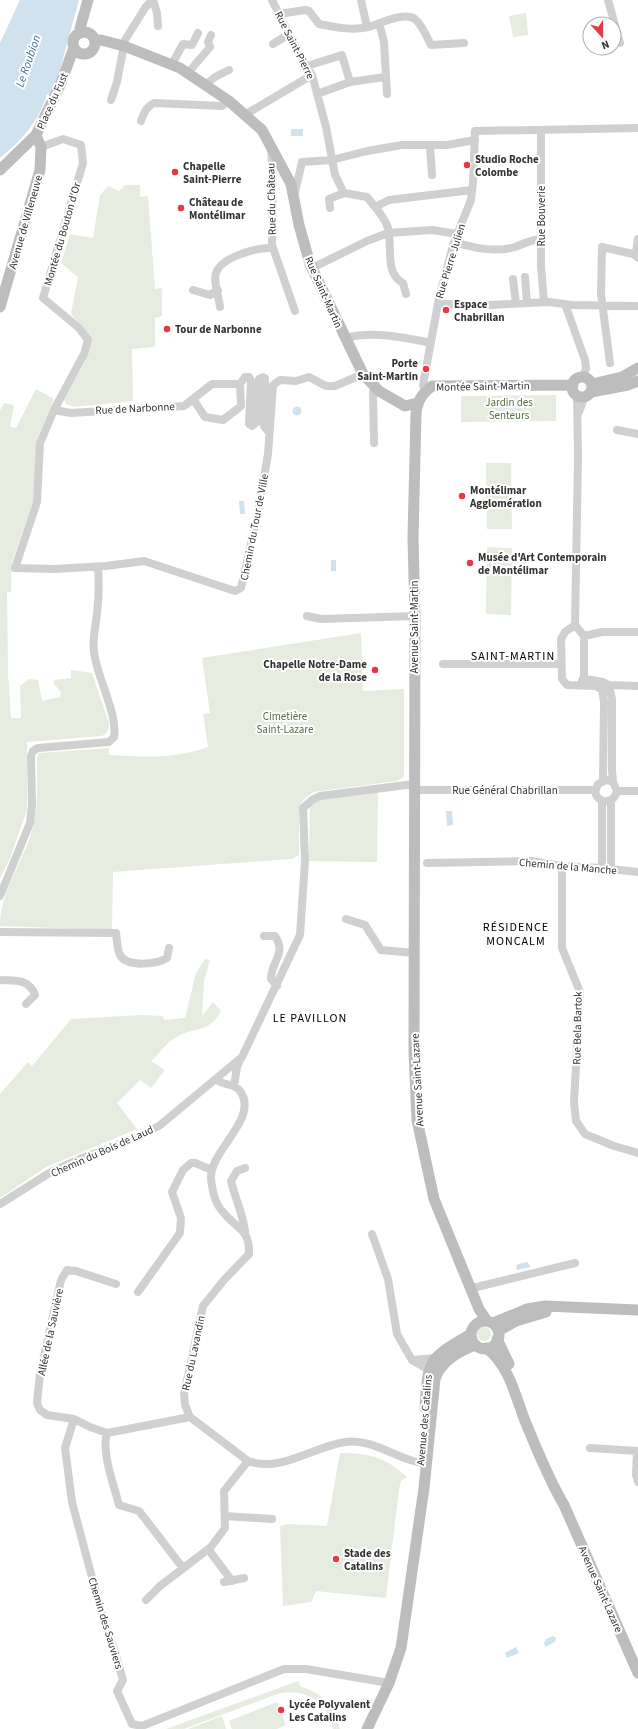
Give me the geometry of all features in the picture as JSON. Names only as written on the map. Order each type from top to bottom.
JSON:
[{"type":"main road","points":[[81,33],[80,28],[88,0]]},
{"type":"main road","points":[[81,33],[88,33],[95,41],[92,50],[88,53],[78,50],[75,39],[81,33]]},
{"type":"main road","name":"Rue Saint-Martin","points":[[95,41],[101,40],[124,46],[172,64],[229,101],[246,114],[262,130],[291,184],[298,225],[312,268],[345,338],[363,374],[376,388],[398,402]]},
{"type":"main road","name":"Place du Fust","points":[[0,170],[36,135],[44,122],[67,66],[78,50]]},
{"type":"main road","name":"Avenue de Villeneuve","points":[[0,307],[40,170],[41,147],[36,135]]},
{"type":"main road","points":[[582,389],[622,377],[638,368]]},
{"type":"main road","points":[[582,389],[628,385],[638,381]]},
{"type":"main road","name":"Montée Saint-Martin","points":[[425,392],[432,386],[582,389]]},
{"type":"main road","points":[[398,402],[406,406],[417,403],[425,392]]},
{"type":"main road","points":[[398,402],[416,424]]},
{"type":"main road","name":"Avenue Saint-Martin","points":[[414,864],[415,616],[413,538],[417,403]]},
{"type":"main road","name":"Avenue Saint-Lazare","points":[[414,864],[414,1052],[417,1120],[434,1198],[478,1309],[494,1329],[515,1378],[558,1481],[564,1505]]},
{"type":"main road","name":"Avenue Saint-Lazare","points":[[470,1287],[469,1305],[472,1330],[481,1347],[498,1358],[552,1484],[564,1505],[638,1673]]},
{"type":"main road","points":[[428,1370],[472,1330],[478,1322],[494,1329],[563,1307],[638,1310]]},
{"type":"main road","name":"Avenue des Catalins","points":[[367,1729],[389,1683],[401,1648],[418,1527],[424,1464],[438,1361],[462,1351],[495,1344],[494,1329]]},
{"type":"main road","name":"Avenue des Catalins","points":[[424,1464],[428,1370]]},
{"type":"street","points":[[110,100],[117,82],[124,46],[128,34],[145,8],[153,0],[157,12],[158,26]]},
{"type":"street","name":"Rue Saint-Pierre","points":[[272,0],[312,75],[326,127],[335,175],[344,193]]},
{"type":"street","points":[[361,0],[367,27]]},
{"type":"street","points":[[608,0],[612,16]]},
{"type":"street","points":[[279,14],[305,10],[310,12],[319,24],[338,28],[367,27],[408,16],[415,19],[431,46],[464,43]]},
{"type":"street","points":[[379,23],[384,42],[387,94]]},
{"type":"street","points":[[172,64],[183,44],[192,45],[198,33]]},
{"type":"street","points":[[273,44],[289,34]]},
{"type":"street","points":[[188,73],[210,46],[208,42],[211,35]]},
{"type":"street","points":[[307,66],[342,54],[350,82]]},
{"type":"street","points":[[205,85],[215,77],[229,70]]},
{"type":"street","points":[[246,114],[312,75]]},
{"type":"street","points":[[317,94],[350,82],[385,78]]},
{"type":"street","points":[[141,121],[144,112],[149,105],[154,103],[222,106],[229,101]]},
{"type":"street","points":[[540,130],[638,128]]},
{"type":"street","name":"Rue Pierre Julien","points":[[425,392],[422,385],[438,303],[456,238],[471,200],[476,131],[540,130]]},
{"type":"street","name":"Rue Bouverie","points":[[540,130],[541,239],[544,302]]},
{"type":"street","name":"Montée du Bouton d'Or","points":[[41,147],[63,138],[81,145],[83,163],[43,298],[79,328],[88,340],[84,354],[54,410]]},
{"type":"street","points":[[293,196],[297,187],[298,174],[302,162],[332,160],[367,151],[402,145],[430,145],[475,140]]},
{"type":"street","name":"Rue du Château","points":[[220,306],[215,274],[220,264],[231,258],[266,247],[273,248],[271,145]]},
{"type":"street","points":[[430,145],[432,175]]},
{"type":"street","points":[[375,207],[389,200],[472,190]]},
{"type":"street","points":[[330,208],[330,200],[344,193],[367,197],[388,228],[392,272],[397,280],[404,283],[406,294]]},
{"type":"street","points":[[312,268],[366,241],[388,233],[432,230],[456,238],[475,249],[514,247],[528,240],[541,239]]},
{"type":"street","points":[[610,362],[603,306],[602,247],[636,256],[638,239]]},
{"type":"street","points":[[273,248],[295,311]]},
{"type":"street","points":[[525,276],[527,303]]},
{"type":"street","points":[[513,279],[516,304]]},
{"type":"street","points":[[193,290],[210,294],[218,290]]},
{"type":"street","points":[[438,303],[470,306],[544,302],[603,306],[638,306]]},
{"type":"street","points":[[565,304],[585,360],[586,369],[578,414],[575,625],[584,636],[584,676],[577,685]]},
{"type":"street","points":[[345,338],[361,334],[392,335],[431,343]]},
{"type":"street","name":"Chemin du Tour de Ville","points":[[54,410],[40,444],[37,502],[15,568],[54,569],[98,567],[144,561],[235,591],[241,588],[258,513],[268,454],[273,385],[280,380],[296,381],[309,377],[323,386],[335,386],[363,374]]},
{"type":"street","name":"Rue de Narbonne","points":[[54,410],[71,412],[184,406],[212,384],[240,384],[245,377],[249,377],[251,381],[249,424],[252,426],[257,422],[259,379],[263,377],[265,378],[264,426],[266,430],[269,431]]},
{"type":"street","points":[[193,399],[205,417],[223,420],[241,406],[240,384]]},
{"type":"street","points":[[374,443],[373,392],[376,388]]},
{"type":"street","points":[[617,430],[638,434]]},
{"type":"street","points":[[0,896],[30,823],[32,805],[31,756],[34,751],[38,748],[109,742],[114,737],[114,725],[98,672],[92,638],[97,614],[98,567]]},
{"type":"street","points":[[307,616],[321,619],[415,616]]},
{"type":"street","points":[[575,625],[563,635],[560,664],[562,679],[567,685],[596,686],[602,690],[604,702],[603,780]]},
{"type":"street","points":[[584,636],[602,632],[638,632]]},
{"type":"street","points":[[443,664],[560,664]]},
{"type":"street","points":[[584,676],[586,679],[603,682],[609,686],[638,686]]},
{"type":"street","points":[[609,686],[612,699],[611,762],[614,782],[618,791],[616,797],[611,801],[602,801],[596,796],[595,790],[598,784],[603,780],[614,782]]},
{"type":"street","name":"Rue Général Chabrillan","points":[[414,787],[595,790]]},
{"type":"street","name":"Chemin du Bois de Laud","points":[[0,1204],[51,1172],[82,1158],[126,1142],[159,1126],[242,1057],[300,935],[306,861],[303,808],[312,800],[320,796],[414,787]]},
{"type":"street","points":[[618,791],[638,791]]},
{"type":"street","points":[[602,801],[602,868]]},
{"type":"street","points":[[611,801],[611,870]]},
{"type":"street","name":"Chemin de la Manche","points":[[426,863],[531,862],[638,872]]},
{"type":"street","name":"Rue Bela Bartok","points":[[562,866],[562,948],[580,992],[574,1102],[576,1121],[585,1134],[614,1146],[638,1153]]},
{"type":"street","points":[[346,919],[365,925],[381,950],[414,953]]},
{"type":"street","points":[[0,932],[116,933],[119,954],[125,961],[135,963],[161,962],[167,958],[169,948]]},
{"type":"street","points":[[264,936],[275,936],[280,944],[279,957],[271,970],[271,979],[277,986]]},
{"type":"street","points":[[0,980],[26,982],[32,987],[35,995],[26,1004]]},
{"type":"street","points":[[234,1086],[237,1067],[242,1057]]},
{"type":"street","points":[[216,1079],[219,1082],[234,1086],[240,1092],[244,1111],[242,1119],[219,1154],[212,1170],[211,1177],[216,1201],[222,1212],[245,1231]]},
{"type":"street","points":[[138,1292],[180,1233],[181,1218],[172,1192],[178,1179],[191,1163],[195,1163],[212,1170]]},
{"type":"street","points":[[245,1168],[237,1171],[231,1181],[234,1196],[244,1221],[245,1231]]},
{"type":"street","name":"Rue du Lavandin","points":[[190,1417],[185,1405],[184,1394],[203,1306],[224,1280],[249,1254],[250,1244],[245,1231]]},
{"type":"street","points":[[372,1234],[388,1278],[395,1329],[412,1360],[428,1370]]},
{"type":"street","points":[[470,1287],[477,1287],[575,1263]]},
{"type":"street","name":"Allée de la Sauvière","points":[[74,1419],[47,1415],[40,1410],[37,1402],[40,1374],[61,1280],[67,1270],[76,1271],[116,1284]]},
{"type":"street","points":[[412,1360],[438,1361]]},
{"type":"street","points":[[74,1419],[107,1433],[190,1417],[248,1461],[265,1465],[280,1463],[324,1447],[357,1441],[381,1447],[424,1464]]},
{"type":"street","name":"Chemin des Sauviers","points":[[74,1419],[65,1448],[72,1502],[102,1616],[123,1680],[117,1691],[132,1724],[142,1726],[284,1669],[306,1669],[389,1683]]},
{"type":"street","points":[[107,1433],[105,1441],[106,1452],[119,1505],[139,1510],[183,1568]]},
{"type":"street","points":[[590,1448],[637,1451],[636,1475],[638,1482]]},
{"type":"street","points":[[146,1600],[160,1586],[208,1549],[226,1528],[224,1491],[248,1461]]},
{"type":"street","points":[[225,1516],[272,1519]]},
{"type":"street","points":[[208,1549],[228,1582],[244,1578]]},
{"type":"green space","points":[[526,13],[528,35],[513,37],[509,16]]},
{"type":"green space","points":[[125,185],[140,185],[140,197],[148,196],[155,289],[162,288],[162,316],[155,318],[155,347],[132,349],[133,401],[74,407],[66,404],[64,400],[86,360],[88,338],[85,330],[71,314],[78,277],[61,263],[70,234],[93,238],[100,195],[108,186],[119,191]]},
{"type":"green space","points":[[36,389],[54,399],[37,439],[33,501],[12,562],[11,592],[7,592],[8,673],[11,718],[21,718],[20,686],[29,679],[38,680],[42,701],[60,697],[61,692],[54,684],[54,680],[71,678],[71,670],[92,673],[109,725],[107,733],[101,736],[27,742],[27,810],[10,858],[0,879],[0,411],[4,403],[14,405],[10,427],[16,428]]},
{"type":"green space","name":"Jardin des Senteurs","points":[[556,395],[556,421],[461,422],[461,396]]},
{"type":"green space","points":[[486,463],[511,463],[512,529],[487,529]]},
{"type":"green space","points":[[487,547],[512,548],[511,615],[486,614]]},
{"type":"green space","name":"Cimetière Saint-Lazare","points":[[361,633],[363,691],[404,689],[404,777],[397,781],[313,792],[302,801],[299,809],[299,855],[292,859],[113,872],[112,930],[0,926],[3,903],[33,827],[36,808],[37,758],[39,753],[109,748],[109,755],[159,756],[183,754],[208,747],[203,714],[210,713],[202,658]]},
{"type":"green space","points":[[378,791],[377,862],[309,861],[310,806],[323,798]]},
{"type":"green space","points":[[205,959],[210,960],[204,981],[202,1016],[213,1002],[221,1011],[216,1019],[206,1027],[189,1031],[172,1040],[151,1061],[165,1070],[151,1088],[140,1080],[117,1103],[137,1129],[46,1167],[0,1198],[0,1094],[28,1062],[32,1066],[71,1019],[142,1015],[163,1016],[164,1020],[185,1018],[196,973]]},
{"type":"green space","points":[[481,1327],[487,1327],[491,1331],[491,1337],[487,1341],[481,1341],[477,1337],[477,1331]]},
{"type":"green space","name":"Stade des Catalins","points":[[340,1453],[368,1455],[384,1461],[407,1477],[401,1481],[399,1489],[386,1598],[316,1591],[311,1602],[283,1606],[280,1526],[286,1524],[327,1526]]},
{"type":"green space","points":[[298,1681],[301,1687],[309,1689],[327,1702],[335,1714],[340,1729],[333,1729],[327,1711],[315,1699],[299,1693],[290,1692],[280,1693],[184,1729],[166,1729]]},
{"type":"green space","points":[[277,1702],[286,1725],[277,1729],[232,1729],[229,1721]]},
{"type":"green space","points":[[222,1716],[226,1729],[188,1729]]},
{"type":"water","name":"Le Roubion","points":[[20,0],[79,0],[53,95],[47,94],[40,113],[35,121],[22,137],[0,158],[0,43]]},
{"type":"water","points":[[291,129],[303,129],[303,136],[291,136]]},
{"type":"water","points":[[297,406],[302,411],[297,416],[292,411]]},
{"type":"water","points":[[239,501],[244,501],[245,514],[240,514]]},
{"type":"water","points":[[331,560],[336,560],[336,571],[331,571]]},
{"type":"water","points":[[446,811],[452,811],[453,825],[447,826]]},
{"type":"water","points":[[527,1262],[531,1267],[517,1270],[516,1265]]},
{"type":"water","points":[[553,1636],[556,1638],[555,1642],[545,1647],[544,1643],[546,1639]]},
{"type":"water","points":[[516,1647],[519,1653],[507,1658],[505,1653]]},
{"type":"place","name":"Studio Roche Colombe","points":[[467,165]]},
{"type":"place","name":"Chapelle Saint-Pierre","points":[[175,172]]},
{"type":"place","name":"Château de Montélimar","points":[[181,208]]},
{"type":"place","name":"Espace Chabrillan","points":[[446,310]]},
{"type":"place","name":"Tour de Narbonne","points":[[167,329]]},
{"type":"place","name":"Porte Saint-Martin","points":[[426,369]]},
{"type":"place","name":"Montélimar Agglomération","points":[[462,496]]},
{"type":"place","name":"Musée d'Art Contemporain de Montélimar","points":[[470,563]]},
{"type":"place","name":"Chapelle Notre-Dame de la Rose","points":[[375,670]]},
{"type":"place","name":"Stade des Catalins","points":[[336,1559]]},
{"type":"place","name":"Lycée Polyvalent Les Catalins","points":[[281,1710]]},
{"type":"district","name":"SAINT-MARTIN","points":[[513,656]]},
{"type":"district","name":"RÉSIDENCE MONCALM","points":[[516,934]]},
{"type":"district","name":"LE PAVILLON","points":[[310,1018]]}]
